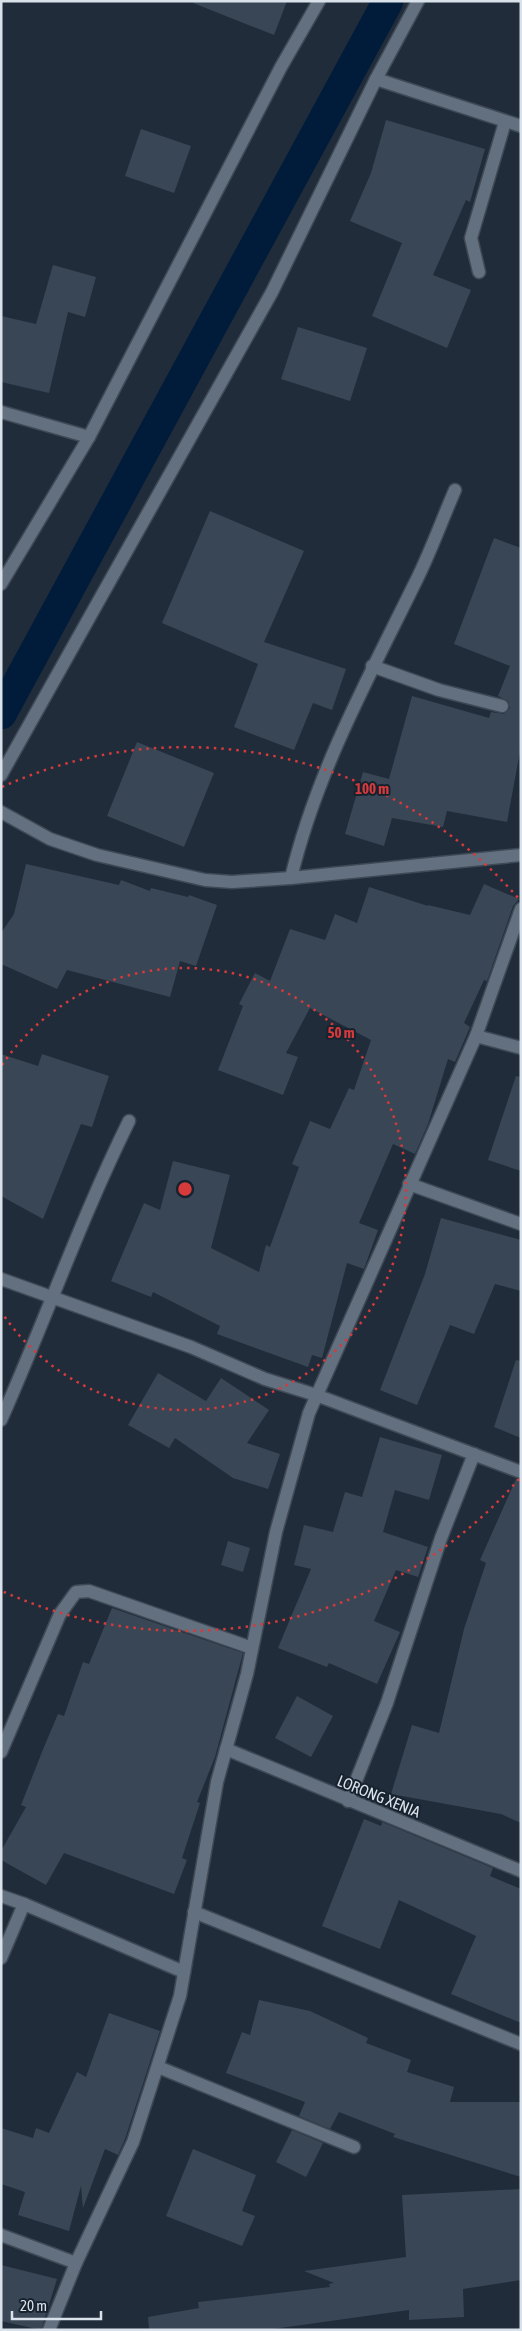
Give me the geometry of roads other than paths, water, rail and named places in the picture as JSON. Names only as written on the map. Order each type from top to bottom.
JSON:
[{"type":"street","points":[[1,584],[89,437],[281,66],[319,1]]},
{"type":"street","points":[[1,775],[272,292],[376,79],[418,1]]},
{"type":"street","points":[[376,79],[521,126]]},
{"type":"street","points":[[479,272],[471,238],[505,122]]},
{"type":"street","points":[[1,412],[89,437]]},
{"type":"street","points":[[291,878],[301,835],[341,731],[415,583],[455,490]]},
{"type":"street","points":[[372,666],[439,690],[502,706]]},
{"type":"street","points":[[1,812],[50,839],[88,852],[205,880],[232,882],[291,878],[521,855]]},
{"type":"street","points":[[49,2330],[76,2263],[133,2142],[180,1996],[211,1807],[252,1648],[276,1532],[299,1446],[316,1395],[394,1225],[409,1184],[476,1036],[521,909]]},
{"type":"street","points":[[476,1036],[521,1048]]},
{"type":"street","points":[[1,1420],[30,1355],[51,1298],[102,1176],[129,1121]]},
{"type":"street","points":[[409,1184],[521,1224]]},
{"type":"street","points":[[1,1279],[191,1347],[265,1379],[316,1395],[521,1472]]},
{"type":"street","points":[[348,1800],[387,1703],[441,1538],[474,1454]]},
{"type":"street","points":[[1,1752],[60,1614],[76,1592],[89,1591],[252,1648]]},
{"type":"street","name":"LORONG XENIA","points":[[226,1749],[521,1871]]},
{"type":"street","points":[[1,1896],[184,1972]]},
{"type":"street","points":[[1,1958],[24,1904]]},
{"type":"street","points":[[194,1912],[521,2044]]},
{"type":"street","points":[[158,2066],[354,2147]]},
{"type":"street","points":[[1,2235],[76,2263]]},
{"type":"waterway","points":[[1,714],[388,1]]}]
